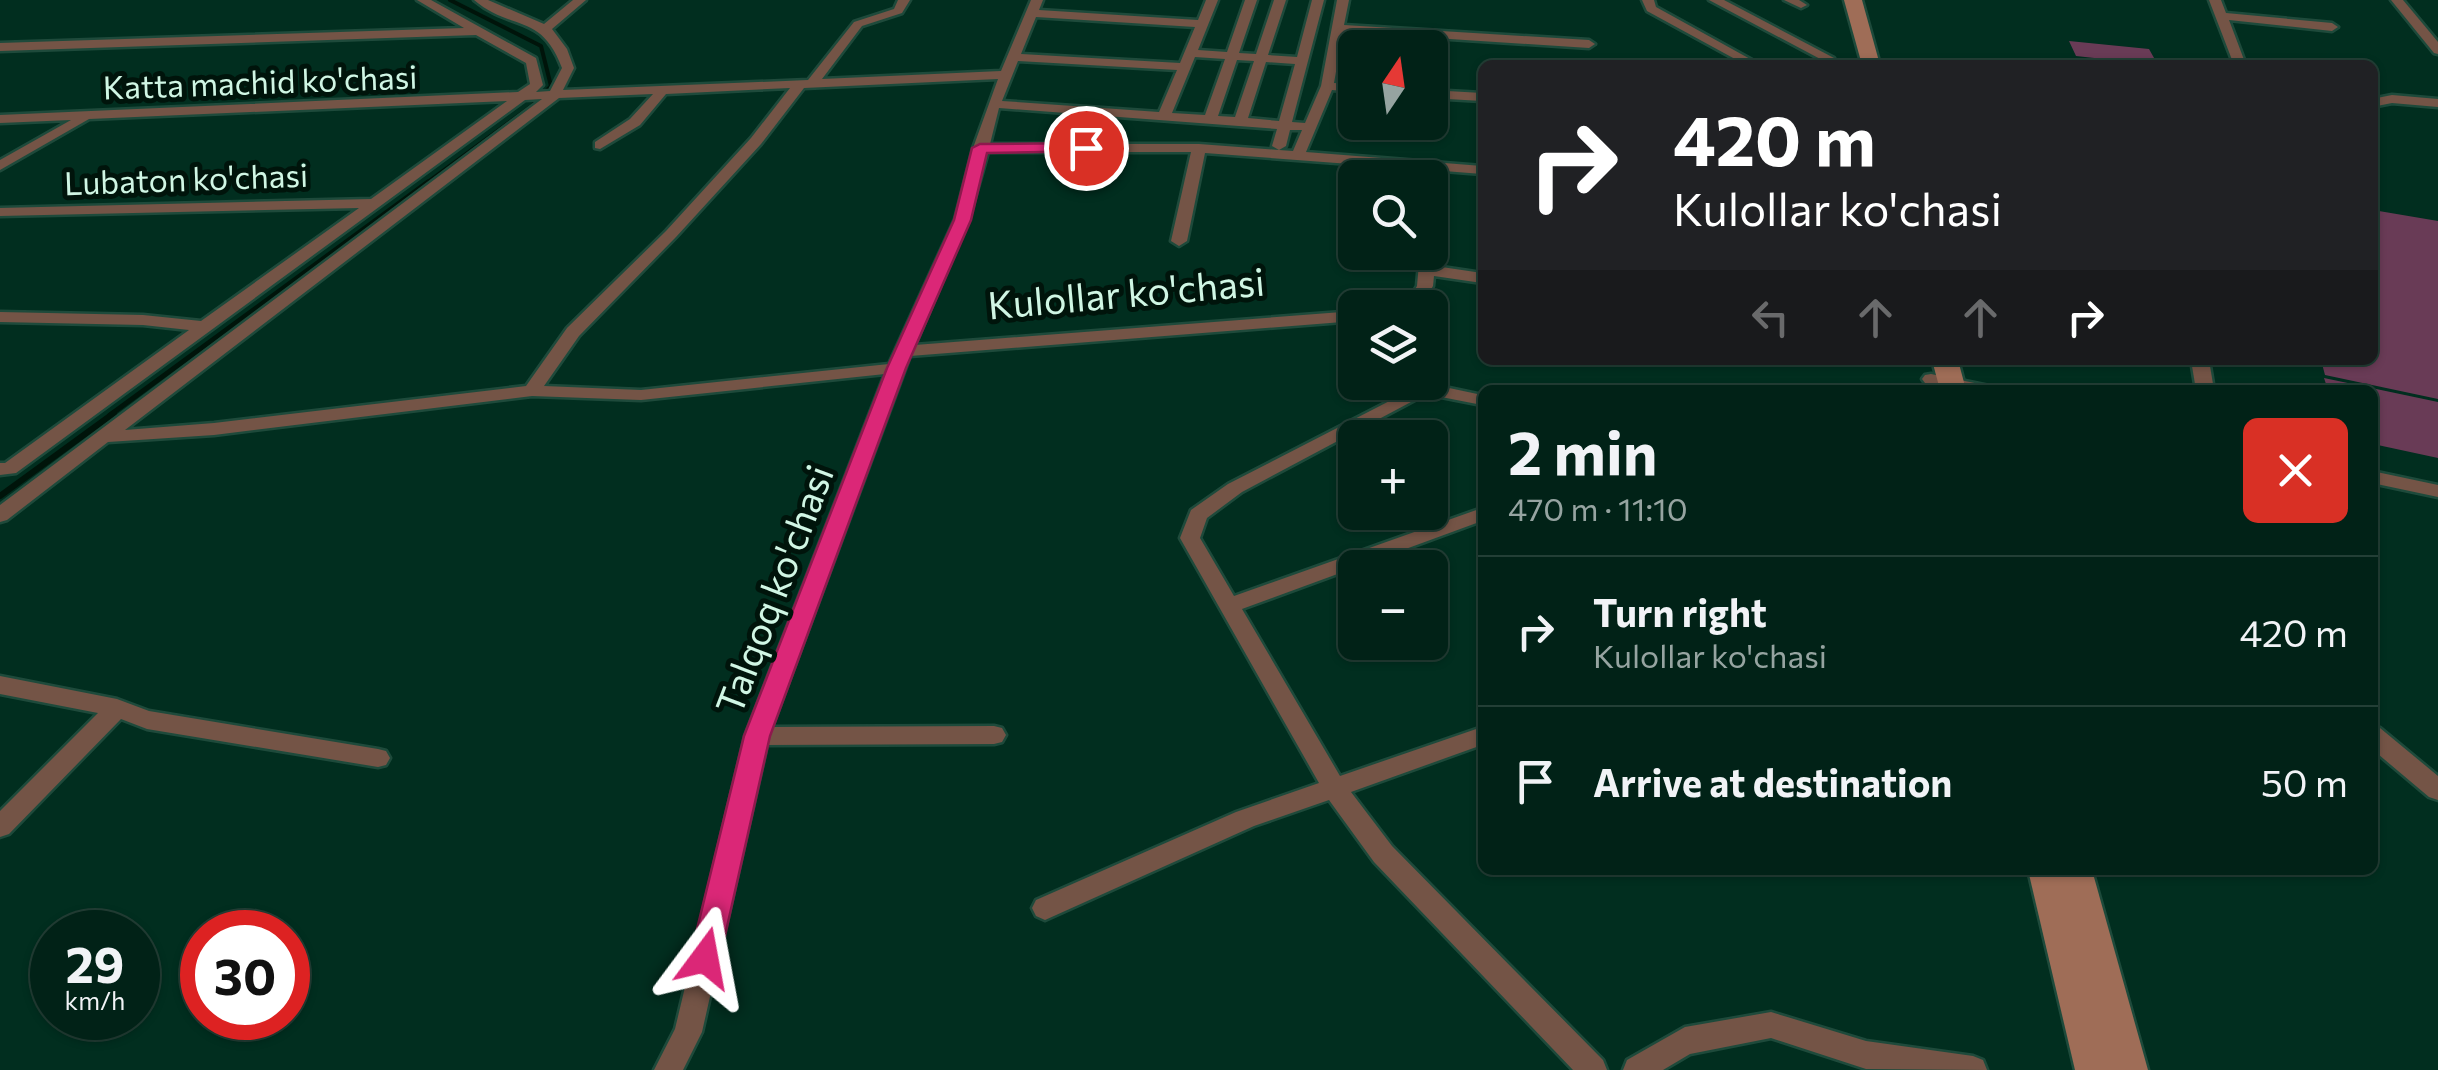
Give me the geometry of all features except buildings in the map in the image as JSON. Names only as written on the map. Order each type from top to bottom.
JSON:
[{"type":"main road","points":[[1842,0],[1856,60]]},
{"type":"main road","points":[[1853,0],[1870,60]]},
{"type":"main road","points":[[2047,875],[2096,1070]]},
{"type":"main road","points":[[2074,875],[2126,1070]]},
{"type":"street","points":[[423,0],[532,61],[537,86],[522,98]]},
{"type":"street","points":[[0,515],[554,96],[568,68],[560,40],[546,28],[496,12],[480,0]]},
{"type":"street","points":[[546,28],[580,0]]},
{"type":"street","points":[[532,390],[573,332],[671,234],[858,24],[898,11],[904,0]]},
{"type":"street","points":[[1164,116],[1212,0]]},
{"type":"street","points":[[1210,120],[1252,0]]},
{"type":"street","points":[[1240,122],[1280,0]]},
{"type":"street","points":[[1279,146],[1318,0]]},
{"type":"street","points":[[1298,156],[1327,86],[1343,0]]},
{"type":"street","points":[[1648,0],[1650,9],[1746,60]]},
{"type":"street","points":[[1715,0],[1828,58]]},
{"type":"street","points":[[2216,0],[2238,60]]},
{"type":"street","points":[[2397,0],[2438,50]]},
{"type":"street","points":[[1034,7],[1202,24]]},
{"type":"street","name":"Talqoq ko'chasi","points":[[668,1070],[688,1032],[757,736],[900,360],[962,220],[994,104],[1034,7]]},
{"type":"street","points":[[2221,16],[2332,28]]},
{"type":"street","points":[[1339,28],[1590,44]]},
{"type":"street","points":[[0,47],[480,31]]},
{"type":"street","points":[[1190,53],[1302,61]]},
{"type":"street","name":"Katta machid ko'chasi","points":[[0,119],[522,98],[1010,66],[1184,67]]},
{"type":"street","points":[[1327,86],[1338,87]]},
{"type":"street","points":[[600,145],[631,128],[662,90]]},
{"type":"street","points":[[1448,95],[1478,98]]},
{"type":"street","name":"Lubaton ko'chasi","points":[[0,468],[9,469],[522,98]]},
{"type":"street","points":[[2378,102],[2392,99],[2438,103]]},
{"type":"street","points":[[994,104],[1311,127]]},
{"type":"street","points":[[0,166],[88,116]]},
{"type":"street","points":[[980,148],[1199,148],[1354,160]]},
{"type":"street","name":"Kulollar ko'chasi","points":[[1179,241],[1199,148]]},
{"type":"street","points":[[1448,167],[1478,170]]},
{"type":"street","name":"Lubaton ko'chasi","points":[[0,212],[374,203]]},
{"type":"street","points":[[1448,267],[1478,277]]},
{"type":"street","name":"Kulollar ko'chasi","points":[[900,360],[1284,318],[1338,316]]},
{"type":"street","points":[[0,317],[143,320],[206,327]]},
{"type":"street","points":[[101,437],[214,429],[532,390],[640,395],[900,360]]},
{"type":"street","points":[[1940,377],[1966,385]]},
{"type":"street","points":[[1448,392],[1478,399]]},
{"type":"street","points":[[1405,400],[1235,488],[1198,514],[1190,538],[1334,788],[1383,854],[1593,1070]]},
{"type":"street","points":[[2378,477],[2438,491]]},
{"type":"street","points":[[1228,606],[1478,515]]},
{"type":"street","points":[[0,685],[117,708],[148,720],[378,758]]},
{"type":"street","points":[[0,827],[117,708]]},
{"type":"street","points":[[757,736],[994,735]]},
{"type":"street","points":[[1045,908],[1246,819],[1478,737]]},
{"type":"street","points":[[2378,740],[2438,790]]},
{"type":"street","points":[[1637,1070],[1684,1041],[1771,1025],[1866,1055],[1972,1070]]},
{"type":"shaded area","points":[[2069,41],[2149,49],[2155,60],[2112,60],[2076,56]]},
{"type":"shaded area","points":[[2378,211],[2438,221],[2438,399],[2325,375],[2322,365],[2378,365]]},
{"type":"shaded area","points":[[2324,378],[2357,385],[2326,385]]},
{"type":"shaded area","points":[[2378,389],[2438,402],[2438,458],[2378,445]]},
{"type":"waterway","points":[[425,184],[533,105],[551,86],[541,46],[450,0]]},
{"type":"waterway","points":[[110,415],[428,182]]},
{"type":"waterway","points":[[0,496],[114,413]]},
{"type":"route","points":[[705,958],[757,736],[896,368],[962,220],[980,148],[1086,148]]}]
